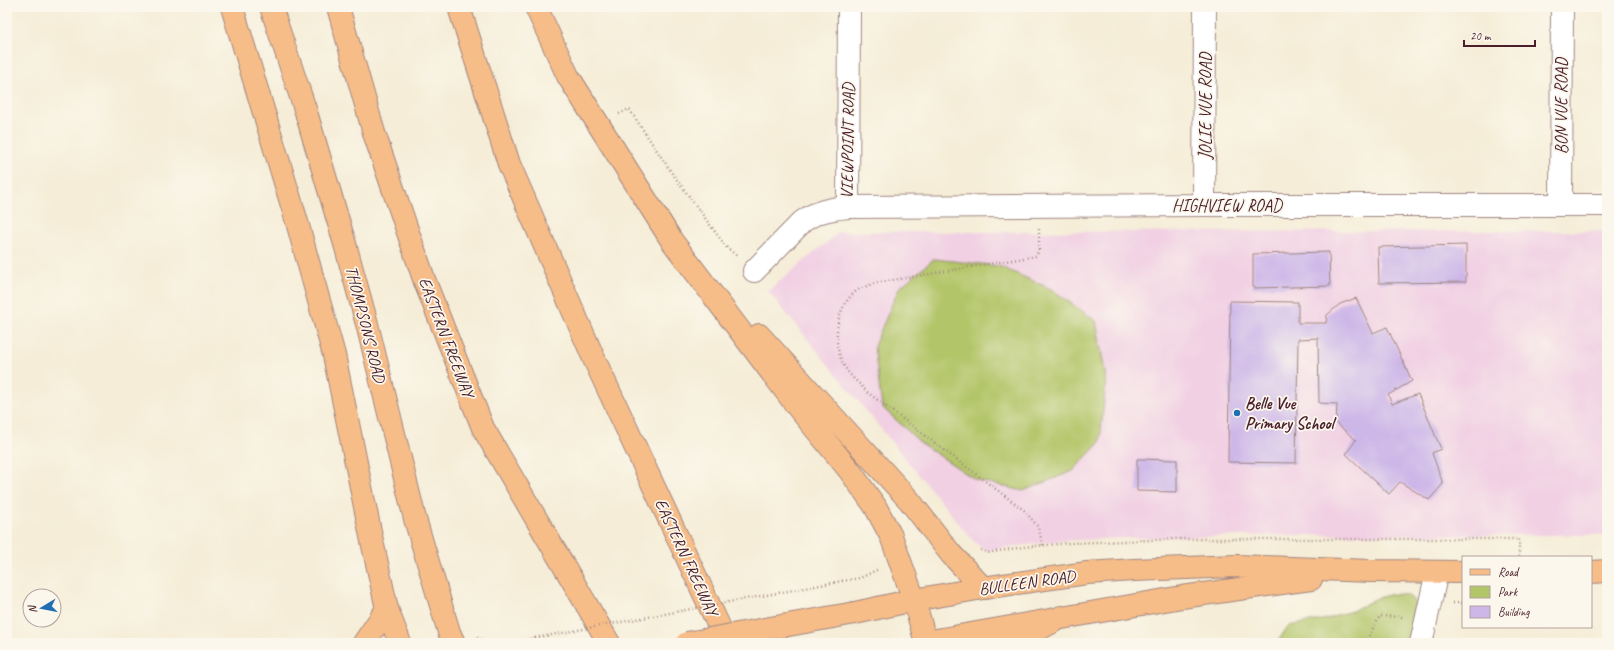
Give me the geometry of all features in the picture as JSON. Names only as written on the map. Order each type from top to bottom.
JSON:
[{"type":"main road","points":[[232,7],[297,222],[334,355],[387,609],[400,643]]},
{"type":"main road","name":"THOMPSONS ROAD","points":[[271,7],[306,112],[343,236],[367,324],[415,519],[449,632],[454,643]]},
{"type":"main road","name":"EASTERN FREEWAY","points":[[338,7],[374,133],[425,282],[483,428],[609,643]]},
{"type":"main road","name":"EASTERN FREEWAY","points":[[459,7],[509,164],[595,361],[727,643]]},
{"type":"main road","name":"EASTERN FREEWAY","points":[[463,7],[509,164]]},
{"type":"main road","points":[[536,7],[568,76],[672,241],[875,506],[891,536],[914,600],[923,643]]},
{"type":"main road","points":[[672,241],[909,500],[951,554],[982,588]]},
{"type":"main road","name":"BULLEEN ROAD","points":[[687,643],[855,613],[914,600],[982,588],[1088,573],[1237,566],[1371,572],[1462,572]]},
{"type":"main road","points":[[1592,572],[1607,571]]},
{"type":"main road","name":"BULLEEN ROAD","points":[[923,643],[1060,617],[1205,594],[1371,572]]},
{"type":"main road","points":[[364,643],[387,609]]},
{"type":"main road","points":[[1014,643],[1060,617]]},
{"type":"street","name":"VIEWPOINT ROAD","points":[[754,271],[802,222],[810,216],[830,209],[848,207],[848,7]]},
{"type":"street","name":"JOLIE VUE ROAD","points":[[1204,204],[1205,7]]},
{"type":"street","name":"BON VUE ROAD","points":[[1561,205],[1562,7]]},
{"type":"street","name":"HIGHVIEW ROAD","points":[[848,207],[1204,204],[1607,205]]},
{"type":"street","points":[[1421,643],[1431,572]]},
{"type":"path","points":[[617,116],[629,109],[672,173],[727,248],[754,271]]},
{"type":"path","points":[[1040,206],[1039,250],[1036,256],[875,283],[858,290],[844,305],[837,325],[837,346],[845,368],[867,392],[1026,511],[1038,527],[1043,546]]},
{"type":"path","points":[[1519,539],[1519,556]]},
{"type":"path","points":[[507,643],[842,581]]},
{"type":"path","points":[[1365,643],[1380,616]]},
{"type":"shaded area","name":"Belle Vue Primary School","points":[[1607,231],[1607,535],[1294,535],[1124,538],[1057,541],[987,551],[980,547],[969,536],[768,291],[839,232]]},
{"type":"green space","points":[[934,259],[999,266],[1051,289],[1096,321],[1106,378],[1100,442],[1073,471],[1023,491],[976,480],[922,444],[882,407],[874,346],[899,288]]},
{"type":"green space","points":[[1393,594],[1409,596],[1415,604],[1409,643],[1277,643],[1288,626],[1327,619],[1354,610],[1377,598]]},
{"type":"building","points":[[1466,245],[1466,282],[1379,283],[1378,247]]},
{"type":"building","points":[[1329,252],[1330,286],[1253,288],[1253,254]]},
{"type":"building","points":[[1356,298],[1373,333],[1387,327],[1412,381],[1388,395],[1392,404],[1418,394],[1441,449],[1432,453],[1443,484],[1429,500],[1400,482],[1389,494],[1346,454],[1356,440],[1336,423],[1337,404],[1319,403],[1318,338],[1298,339],[1296,463],[1228,462],[1230,301],[1298,302],[1298,323],[1326,323],[1327,315],[1340,304]]},
{"type":"building","points":[[1137,459],[1177,460],[1177,492],[1137,491]]},
{"type":"place","name":"Belle Vue Primary School","points":[[1237,413]]}]
